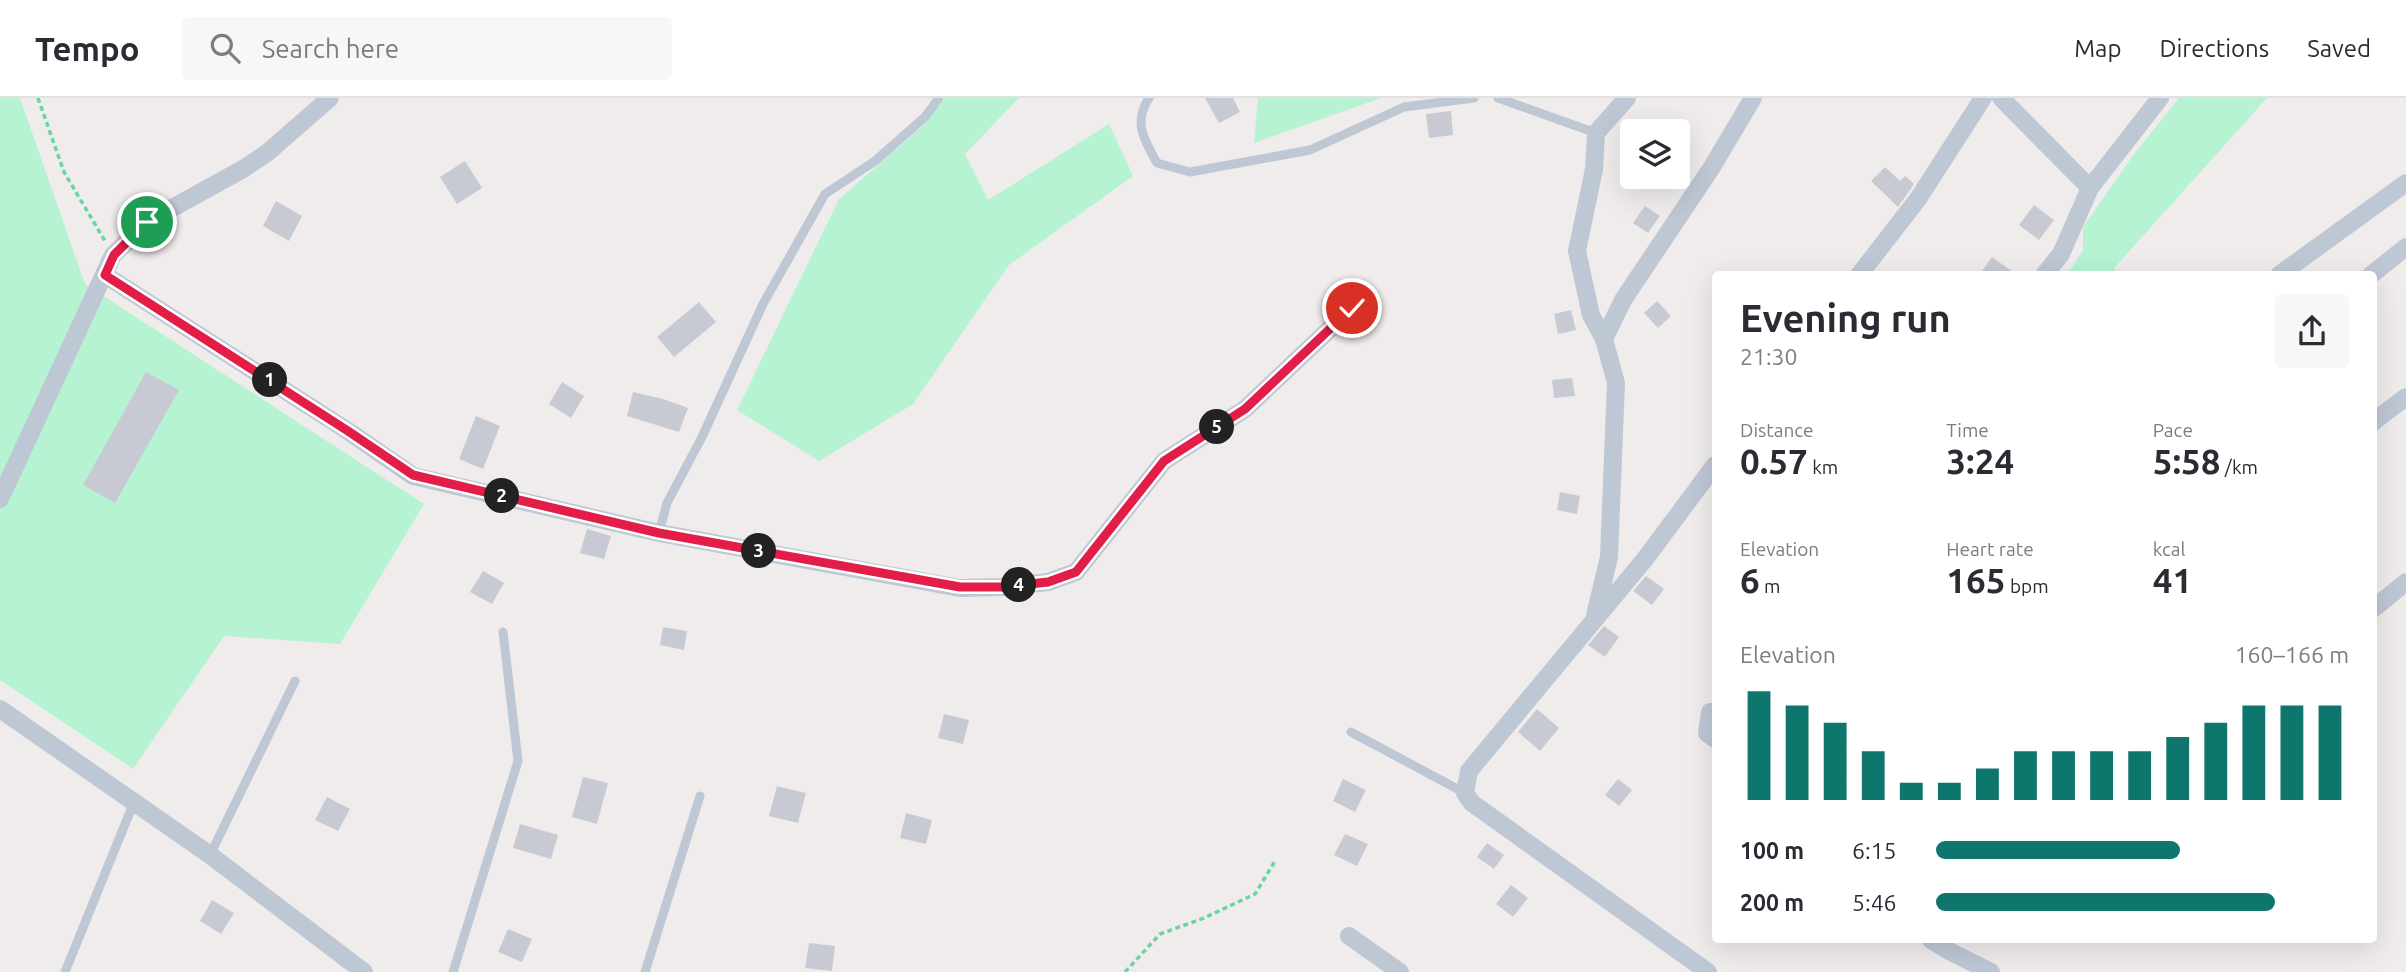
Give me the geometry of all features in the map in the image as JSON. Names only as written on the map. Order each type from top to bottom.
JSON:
[{"type":"street","points":[[0,499],[114,255],[147,222],[267,153],[330,98]]},
{"type":"street","points":[[1594,618],[1609,557],[1616,383],[1604,339],[1591,315],[1577,251],[1594,169],[1596,133],[1627,98]]},
{"type":"street","points":[[1604,339],[1623,300],[1712,167],[1753,98]]},
{"type":"street","points":[[1861,271],[1918,199],[1983,98]]},
{"type":"street","points":[[2001,98],[2090,188]]},
{"type":"street","points":[[2047,271],[2061,254],[2090,188],[2160,98]]},
{"type":"street","points":[[2285,271],[2406,183]]},
{"type":"street","points":[[2376,271],[2406,247]]},
{"type":"street","points":[[105,275],[337,423],[413,475],[659,533],[960,587],[1003,587],[1048,582],[1076,572],[1164,461],[1245,409],[1352,308]]},
{"type":"street","points":[[2377,419],[2406,397]]},
{"type":"street","points":[[1708,972],[1472,803],[1465,793],[1469,771],[1645,559],[1712,469]]},
{"type":"street","points":[[2377,605],[2406,582]]},
{"type":"street","points":[[0,709],[210,855],[364,972]]},
{"type":"street","points":[[1710,712],[1707,733],[1712,737]]},
{"type":"street","points":[[1349,936],[1400,972]]},
{"type":"street","points":[[1936,943],[1991,972]]},
{"type":"lane","points":[[659,533],[667,503],[702,437],[763,304],[825,194],[875,161],[925,117],[939,98]]},
{"type":"lane","points":[[1149,98],[1141,111],[1143,139],[1157,163],[1190,172],[1310,150],[1404,107],[1474,98]]},
{"type":"lane","points":[[1497,98],[1596,133]]},
{"type":"lane","points":[[453,972],[518,761],[503,632]]},
{"type":"lane","points":[[210,855],[295,681]]},
{"type":"lane","points":[[1351,732],[1465,793]]},
{"type":"lane","points":[[645,972],[700,796]]},
{"type":"lane","points":[[65,972],[134,802]]},
{"type":"path","points":[[38,98],[65,172],[114,255]]},
{"type":"path","points":[[1125,972],[1160,934],[1205,918],[1255,894],[1275,861]]},
{"type":"green space","points":[[0,98],[20,98],[85,284],[424,504],[340,644],[224,636],[133,769],[0,680]]},
{"type":"green space","points":[[945,98],[1019,98],[965,154],[988,200],[1109,124],[1133,176],[1009,265],[913,404],[819,461],[737,410],[839,199],[925,124]]},
{"type":"green space","points":[[1258,98],[1381,98],[1254,143]]},
{"type":"green space","points":[[2179,98],[2267,98],[2114,268],[2115,271],[2070,271],[2083,250],[2083,227],[2132,157]]},
{"type":"building","points":[[1205,98],[1233,98],[1240,112],[1219,123]]},
{"type":"building","points":[[1451,111],[1453,135],[1429,138],[1426,114]]},
{"type":"building","points":[[465,161],[482,188],[457,204],[440,177]]},
{"type":"building","points":[[1885,167],[1900,181],[1905,176],[1914,184],[1898,207],[1871,181]]},
{"type":"building","points":[[276,201],[302,216],[289,241],[263,226]]},
{"type":"building","points":[[2034,205],[2054,220],[2039,240],[2019,225]]},
{"type":"building","points":[[1645,206],[1660,216],[1648,233],[1633,223]]},
{"type":"building","points":[[1992,257],[2011,271],[1982,271]]},
{"type":"building","points":[[1657,301],[1671,316],[1658,328],[1644,313]]},
{"type":"building","points":[[699,302],[716,322],[674,357],[657,337]]},
{"type":"building","points":[[1571,310],[1576,330],[1558,334],[1554,314]]},
{"type":"building","points":[[146,372],[179,390],[115,503],[83,485]]},
{"type":"building","points":[[1572,378],[1575,396],[1554,398],[1552,380]]},
{"type":"building","points":[[562,382],[584,396],[571,418],[549,404]]},
{"type":"building","points":[[633,392],[688,408],[679,432],[627,416]]},
{"type":"building","points":[[476,416],[500,426],[483,469],[459,459]]},
{"type":"building","points":[[1560,492],[1580,496],[1577,514],[1557,510]]},
{"type":"building","points":[[587,529],[611,536],[604,559],[580,553]]},
{"type":"building","points":[[483,571],[504,583],[492,604],[470,592]]},
{"type":"building","points":[[1646,576],[1664,589],[1652,605],[1633,591]]},
{"type":"building","points":[[1604,626],[1619,637],[1605,657],[1588,645]]},
{"type":"building","points":[[663,627],[687,631],[684,650],[660,645]]},
{"type":"building","points":[[1537,709],[1559,728],[1540,751],[1518,732]]},
{"type":"building","points":[[944,714],[969,720],[963,744],[938,738]]},
{"type":"building","points":[[583,777],[608,783],[597,824],[572,817]]},
{"type":"building","points":[[1343,779],[1366,790],[1355,812],[1333,801]]},
{"type":"building","points":[[1618,779],[1632,790],[1619,806],[1605,795]]},
{"type":"building","points":[[777,786],[806,793],[798,823],[769,816]]},
{"type":"building","points":[[327,797],[350,809],[338,831],[315,820]]},
{"type":"building","points":[[906,813],[932,820],[926,844],[900,838]]},
{"type":"building","points":[[520,824],[558,835],[551,859],[513,848]]},
{"type":"building","points":[[1345,834],[1368,844],[1357,866],[1334,855]]},
{"type":"building","points":[[1487,843],[1504,855],[1494,869],[1477,857]]},
{"type":"building","points":[[1511,885],[1528,898],[1513,917],[1496,904]]},
{"type":"building","points":[[212,900],[234,913],[221,934],[200,921]]},
{"type":"building","points":[[508,929],[532,939],[522,962],[498,952]]},
{"type":"building","points":[[809,943],[835,946],[832,971],[805,968]]},
{"type":"route","points":[[147,222],[114,255],[105,275],[413,475],[659,533],[960,587],[1003,587],[1048,582],[1076,572],[1164,461],[1245,409],[1352,308]]}]
